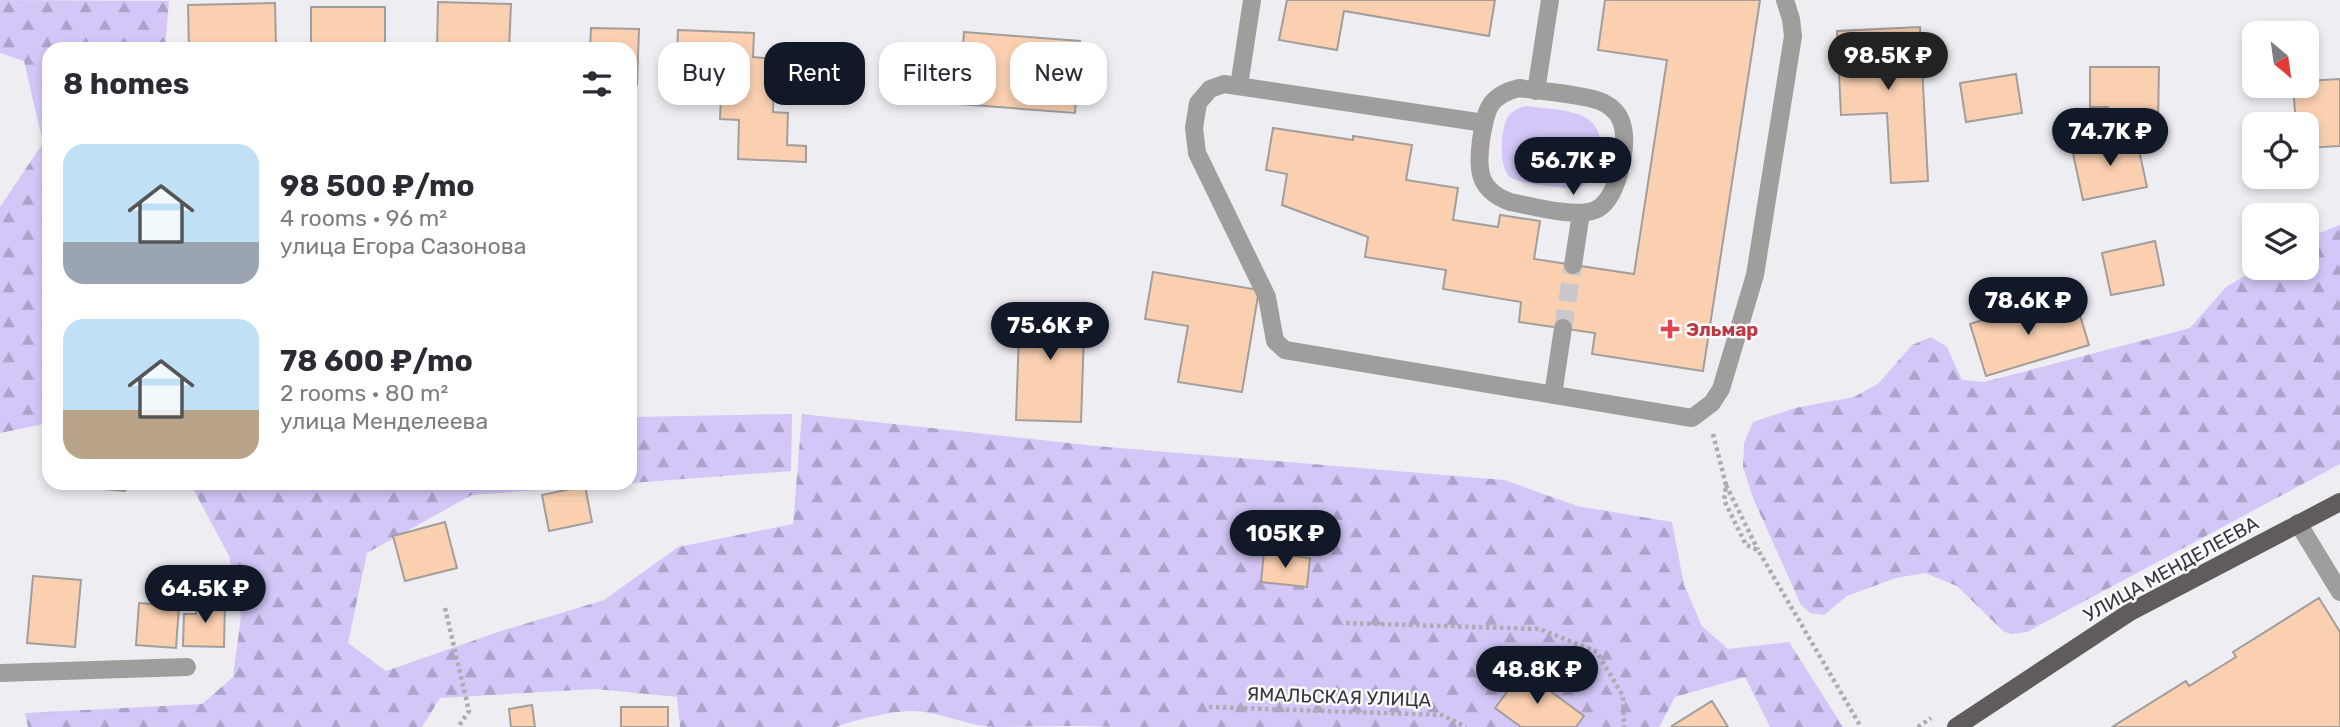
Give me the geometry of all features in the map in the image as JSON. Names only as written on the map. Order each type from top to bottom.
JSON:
[{"type":"main road","name":"УЛИЦА МЕНДЕЛЕЕВА","points":[[1961,725],[2130,612],[2340,502]]},
{"type":"street","points":[[1239,86],[1252,0]]},
{"type":"street","points":[[1536,91],[1550,0]]},
{"type":"street","points":[[1484,123],[1239,86],[1218,85],[1203,94],[1198,103],[1195,142],[1203,169],[1267,297],[1275,341],[1279,347],[1692,418],[1706,407],[1721,388],[1755,275],[1793,36],[1787,0]]},
{"type":"street","points":[[1519,88],[1602,101],[1618,115],[1623,126],[1624,136],[1616,187],[1605,204],[1595,210],[1581,213],[1510,202],[1492,194],[1480,176],[1478,164],[1484,123],[1486,111],[1500,95],[1519,88]]},
{"type":"street","points":[[1573,265],[1581,213]]},
{"type":"street","points":[[1553,395],[1563,328]]},
{"type":"street","points":[[2298,523],[2340,592]]},
{"type":"street","points":[[0,673],[187,667]]},
{"type":"path","points":[[1706,407],[1726,485],[1724,500],[1746,545],[1758,550],[1861,727]]},
{"type":"path","points":[[445,608],[470,711],[458,727]]},
{"type":"path","points":[[1346,623],[1540,629],[1597,652],[1623,696],[1623,727]]},
{"type":"path","name":"ЯМАЛЬСКАЯ УЛИЦА","points":[[1209,707],[1442,715],[1465,727]]},
{"type":"green space","points":[[0,0],[169,1],[166,42],[42,42],[42,139],[24,61],[0,53]]},
{"type":"green space","points":[[1526,106],[1570,112],[1590,121],[1597,129],[1600,139],[1595,165],[1591,178],[1585,184],[1576,189],[1522,182],[1510,177],[1506,172],[1502,157],[1505,124],[1511,113]]},
{"type":"green space","points":[[42,144],[42,424],[0,433],[0,207]]},
{"type":"green space","points":[[2340,225],[2340,464],[2027,632],[2004,632],[1957,586],[1925,573],[1896,578],[1847,596],[1824,615],[1810,613],[1801,605],[1753,498],[1743,467],[1744,443],[1753,422],[1795,408],[1854,397],[1879,383],[1912,345],[1931,337],[1947,347],[1962,380],[1984,382],[2190,328],[2226,287],[2242,278],[2242,280],[2319,280],[2319,233]]},
{"type":"green space","points":[[792,414],[791,471],[637,483],[637,417]]},
{"type":"green space","points":[[802,414],[1096,446],[1504,480],[1577,506],[1672,522],[1684,585],[1702,626],[1728,649],[1789,642],[1843,727],[1770,727],[1745,677],[1675,697],[1659,727],[994,727],[914,711],[875,716],[836,727],[680,727],[677,697],[595,689],[440,698],[422,727],[28,727],[25,713],[202,704],[233,677],[241,616],[229,556],[194,490],[538,490],[472,495],[367,553],[348,643],[386,671],[501,631],[604,600],[678,547],[793,524]]},
{"type":"building","points":[[1287,0],[1495,0],[1489,36],[1344,11],[1337,50],[1279,40]]},
{"type":"building","points":[[1605,0],[1760,0],[1703,371],[1592,354],[1595,333],[1519,322],[1521,302],[1443,289],[1446,270],[1365,257],[1368,237],[1282,205],[1287,174],[1266,170],[1273,128],[1353,140],[1353,136],[1412,145],[1406,180],[1458,188],[1453,220],[1498,227],[1500,215],[1540,221],[1534,259],[1634,274],[1667,60],[1598,50]]},
{"type":"building","points":[[438,2],[511,4],[509,42],[437,42]]},
{"type":"building","points":[[275,3],[276,42],[189,42],[188,5]]},
{"type":"building","points":[[311,7],[385,7],[385,42],[311,42]]},
{"type":"building","points":[[1920,27],[1928,181],[1891,183],[1887,113],[1841,115],[1837,31]]},
{"type":"building","points":[[591,28],[639,29],[637,85],[637,42],[590,42]]},
{"type":"building","points":[[678,30],[754,33],[753,57],[764,58],[764,105],[773,105],[773,112],[788,113],[787,145],[806,146],[806,162],[738,159],[739,120],[720,119],[721,105],[750,105],[750,42],[677,42]]},
{"type":"building","points":[[964,32],[1080,41],[1010,42],[1010,105],[1076,105],[1075,113],[972,105],[996,105],[996,42],[963,42]]},
{"type":"building","points":[[2090,67],[2159,67],[2158,122],[2108,122],[2108,107],[2090,107]]},
{"type":"building","points":[[2016,74],[2022,113],[1966,122],[1960,83]]},
{"type":"building","points":[[2340,79],[2340,146],[2319,147],[2319,112],[2295,112],[2294,98],[2319,98],[2319,80]]},
{"type":"building","points":[[2136,136],[2147,187],[2083,200],[2072,149]]},
{"type":"building","points":[[2155,241],[2164,285],[2111,295],[2102,253]]},
{"type":"building","points":[[1153,272],[1259,290],[1242,392],[1178,382],[1188,326],[1145,319]]},
{"type":"building","points":[[2076,302],[2089,345],[1986,376],[1970,324],[2035,304],[2038,314]]},
{"type":"building","points":[[1020,303],[1085,305],[1081,422],[1016,420]]},
{"type":"building","points":[[566,490],[586,490],[592,522],[549,531],[542,495]]},
{"type":"building","points":[[445,522],[457,568],[405,581],[393,536]]},
{"type":"building","points":[[1264,552],[1310,558],[1307,587],[1261,582]]},
{"type":"building","points":[[33,576],[81,580],[75,647],[27,643]]},
{"type":"building","points":[[2319,598],[2340,632],[2340,727],[2112,727],[2186,681],[2189,686],[2236,657],[2233,652]]},
{"type":"building","points":[[197,600],[225,601],[224,647],[183,646],[184,614],[196,614]]},
{"type":"building","points":[[139,603],[179,606],[176,648],[136,645]]},
{"type":"building","points":[[1523,671],[1584,716],[1576,727],[1521,727],[1495,708]]},
{"type":"building","points":[[1712,701],[1728,727],[1672,726]]},
{"type":"building","points":[[532,705],[535,727],[511,727],[509,709]]},
{"type":"building","points":[[621,707],[668,707],[668,727],[621,727]]},
{"type":"tunnel","points":[[1563,328],[1573,265]]},
{"type":"place","name":"Эльмар","points":[[1670,329]]}]
